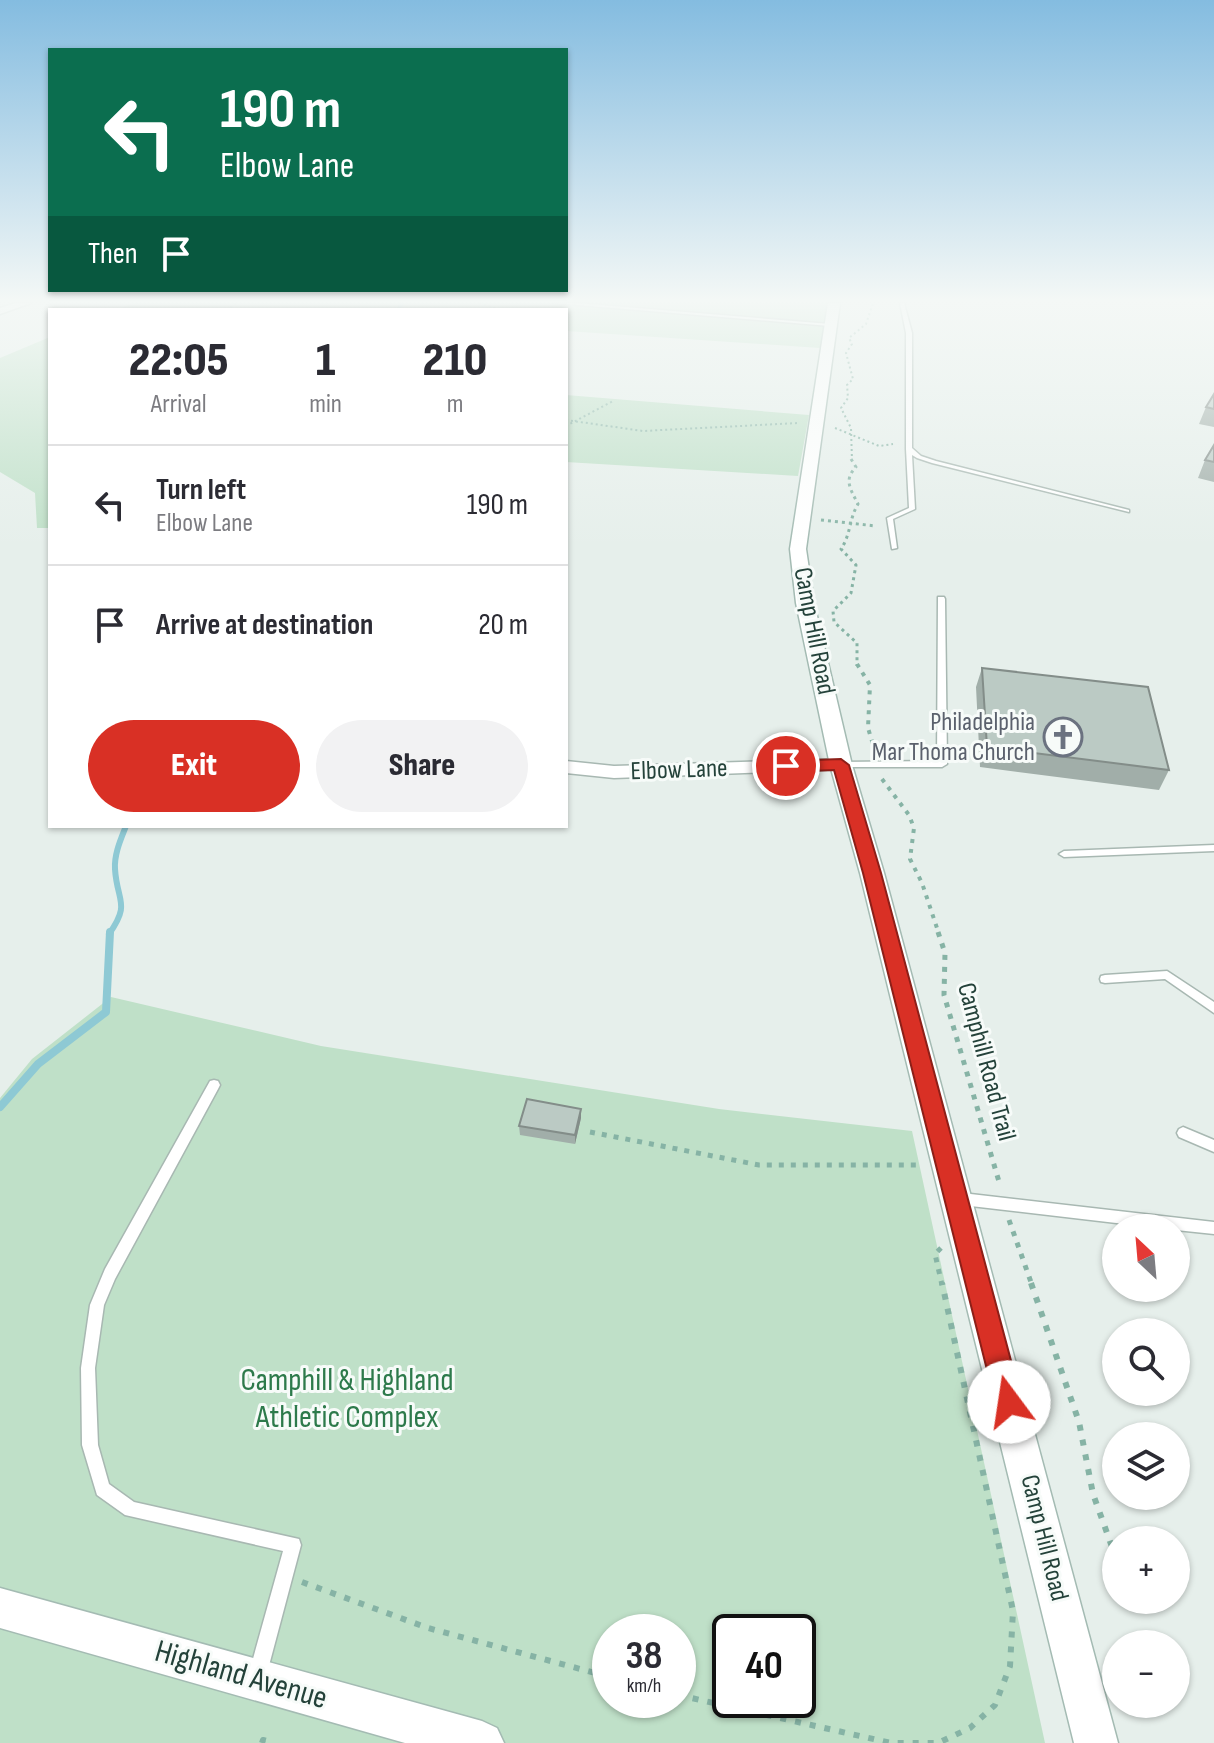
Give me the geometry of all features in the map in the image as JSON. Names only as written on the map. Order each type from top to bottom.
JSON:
[{"type":"street","name":"Camp Hill Road","points":[[822,384],[798,549],[805,603],[841,765],[1096,1743]]},
{"type":"street","name":"Elbow Lane","points":[[568,767],[614,772],[841,765]]},
{"type":"street","name":"Highland Avenue","points":[[0,1608],[482,1743]]},
{"type":"lane","points":[[894,548],[890,518],[912,509],[909,384]]},
{"type":"lane","points":[[908,446],[919,457],[934,462],[1127,511]]},
{"type":"lane","points":[[841,765],[942,764],[941,599]]},
{"type":"lane","points":[[1064,854],[1214,848]]},
{"type":"lane","points":[[1105,979],[1167,975],[1214,1008]]},
{"type":"lane","points":[[214,1085],[110,1274],[97,1305],[88,1368],[90,1445],[103,1489],[131,1509],[293,1545],[257,1679]]},
{"type":"lane","points":[[1183,1133],[1214,1146]]},
{"type":"lane","points":[[956,1198],[1214,1228]]},
{"type":"path","name":"Camphill Road Trail","points":[[848,384],[848,398],[841,408],[849,423],[850,457],[856,467],[849,474],[848,484],[858,504],[852,510],[848,540],[841,549],[856,565],[851,593],[833,611],[834,622],[857,643],[857,667],[870,685],[868,728],[883,784],[909,815],[914,828],[910,859],[922,883],[945,953],[944,995],[1017,1247],[1079,1422],[1093,1494],[1104,1526]]},
{"type":"path","points":[[568,425],[613,401]]},
{"type":"path","points":[[568,420],[643,431],[770,423],[816,425],[879,446],[908,446]]},
{"type":"path","points":[[803,518],[892,527]]},
{"type":"path","points":[[590,1132],[759,1165],[947,1165]]},
{"type":"path","points":[[696,1699],[891,1743],[938,1743],[970,1728],[995,1705],[1010,1666],[1013,1611],[935,1254],[943,1246]]},
{"type":"path","points":[[285,1575],[428,1628],[592,1672]]},
{"type":"path","points":[[262,1743],[263,1740],[274,1743]]},
{"type":"green space","points":[[0,384],[48,384],[48,528],[37,528],[35,493],[0,472]]},
{"type":"green space","points":[[568,395],[809,415],[798,476],[568,462]]},
{"type":"green space","name":"Camphill & Highland Athletic Complex","points":[[111,997],[321,1046],[719,1109],[912,1131],[1045,1743],[0,1743],[0,1098],[32,1059]]},
{"type":"building","points":[[1214,394],[1214,409],[1206,407]]},
{"type":"building","points":[[1214,445],[1214,462],[1205,460]]},
{"type":"building","name":"Philadelphia Mar Thoma Church","points":[[982,668],[1148,687],[1169,770],[987,747]]},
{"type":"building","points":[[527,1099],[581,1109],[575,1135],[519,1126]]},
{"type":"waterway","points":[[110,933],[121,909],[115,863],[125,828]]},
{"type":"waterway","points":[[0,1107],[38,1064],[106,1012],[110,933]]},
{"type":"place","name":"Philadelphia Mar Thoma Church","points":[[1063,737]]},
{"type":"route","points":[[786,766],[841,765],[872,873],[1009,1402]]}]
